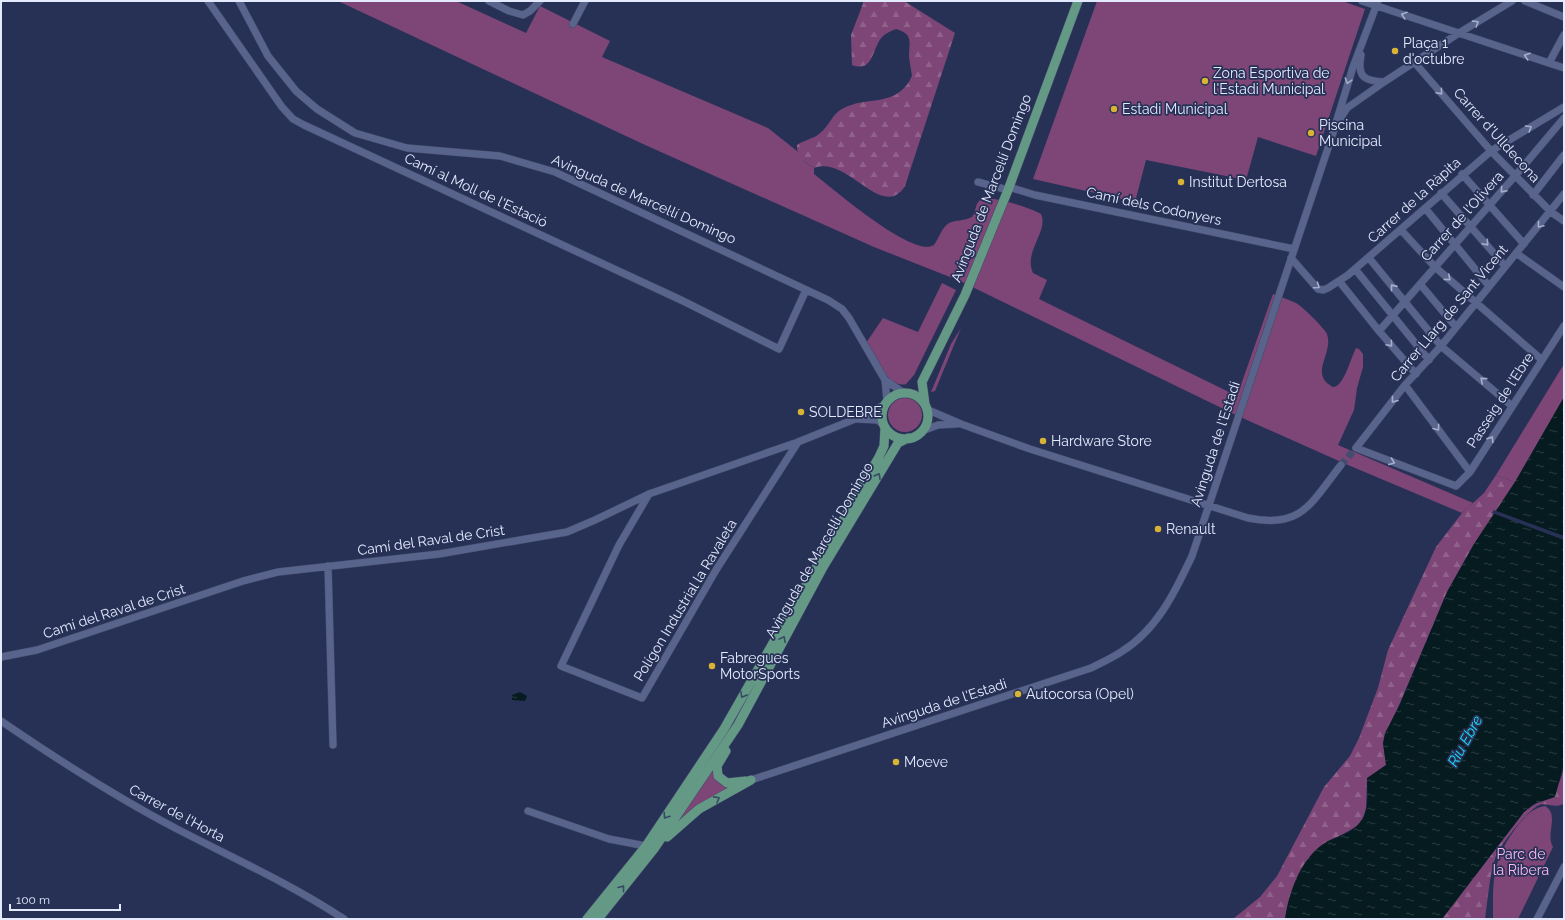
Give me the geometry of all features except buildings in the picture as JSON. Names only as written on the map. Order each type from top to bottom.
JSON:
[{"type":"main road","name":"Avinguda de Marcel·lí Domingo","points":[[905,393],[916,384],[922,382],[965,295],[1009,188],[1078,1]]},
{"type":"main road","points":[[884,426],[897,437],[908,438],[922,431],[927,420],[922,382]]},
{"type":"main road","points":[[587,919],[650,847],[724,729],[884,446],[884,426],[882,415],[885,403],[891,397],[905,393],[920,398],[926,406]]},
{"type":"main road","name":"Avinguda de Marcel·lí Domingo","points":[[598,919],[738,725],[822,569],[898,443],[908,438]]},
{"type":"main road","points":[[738,725],[716,771],[722,781],[727,783],[751,780]]},
{"type":"main road","points":[[650,847],[699,809],[751,780]]},
{"type":"street","name":"Camí al Moll de l'Estació","points":[[208,1],[282,107],[293,119],[681,300],[779,349],[806,290]]},
{"type":"street","name":"Avinguda de Marcel·lí Domingo","points":[[238,1],[268,56],[296,91],[317,109],[355,133],[407,148],[500,156],[554,172],[806,290],[842,309],[885,380]]},
{"type":"street","points":[[489,1],[509,11],[523,15],[530,11],[540,1]]},
{"type":"street","points":[[573,24],[585,1]]},
{"type":"street","points":[[1362,1],[1377,3],[1459,33],[1564,68]]},
{"type":"street","points":[[1332,136],[1342,114],[1351,105],[1459,33],[1512,1]]},
{"type":"street","points":[[1525,1],[1564,17]]},
{"type":"street","name":"Avinguda de l'Estadi","points":[[751,780],[1091,668],[1122,651],[1150,628],[1172,598],[1192,556],[1332,136],[1344,95],[1377,3]]},
{"type":"street","points":[[1367,32],[1359,65],[1360,73],[1370,81],[1384,82]]},
{"type":"street","points":[[1549,63],[1564,36]]},
{"type":"street","name":"Carrer d'Ulldecona","points":[[1415,63],[1490,151],[1551,212],[1564,220]]},
{"type":"street","points":[[1344,95],[1346,102],[1351,105]]},
{"type":"street","name":"Carrer de la Ràpita","points":[[1291,258],[1318,289],[1323,290],[1339,281],[1369,258],[1462,174],[1490,151],[1564,107]]},
{"type":"street","name":"Carrer de l'Olivera","points":[[1378,331],[1393,316],[1564,118]]},
{"type":"street","points":[[1533,195],[1564,155]]},
{"type":"street","points":[[1462,174],[1524,244]]},
{"type":"street","name":"Camí dels Codonyers","points":[[978,182],[1294,249]]},
{"type":"street","points":[[1441,193],[1506,266]]},
{"type":"street","name":"Carrer Llarg de Sant Vicent","points":[[1456,486],[1356,448],[1405,385],[1442,346],[1564,194]]},
{"type":"street","points":[[1425,208],[1489,286]]},
{"type":"street","points":[[1401,230],[1435,267],[1542,360]]},
{"type":"street","points":[[1516,253],[1564,286]]},
{"type":"street","points":[[1369,258],[1442,346],[1512,406]]},
{"type":"street","points":[[1355,269],[1429,360]]},
{"type":"street","points":[[1339,281],[1378,331],[1416,374]]},
{"type":"street","points":[[1420,284],[1456,327]]},
{"type":"street","name":"Passeig de l'Ebre","points":[[1456,486],[1470,472],[1564,326]]},
{"type":"street","points":[[885,380],[905,393]]},
{"type":"street","points":[[885,380],[885,403]]},
{"type":"street","points":[[1405,385],[1470,472]]},
{"type":"street","name":"Camí del Raval de Crist","points":[[1,657],[37,650],[243,581],[278,572],[439,554],[566,532],[649,494],[798,442],[855,419],[885,403]]},
{"type":"street","points":[[926,406],[961,424],[1030,449],[1248,518],[1266,521],[1282,521],[1295,517],[1306,508],[1341,465]]},
{"type":"street","points":[[855,419],[877,420],[884,426]]},
{"type":"street","points":[[922,431],[938,425],[961,424]]},
{"type":"street","name":"Polígon Industrial la Ravaleta","points":[[649,494],[619,545],[561,666],[642,698],[716,570],[798,442]]},
{"type":"street","points":[[328,566],[333,745]]},
{"type":"street","name":"Carrer de l'Horta","points":[[1,721],[117,796],[291,887],[344,919]]},
{"type":"street","points":[[528,811],[609,838],[650,847]]},
{"type":"street","points":[[1537,919],[1564,868]]},
{"type":"green space","points":[[338,1],[456,1],[526,33],[540,6],[610,41],[602,57],[768,128],[797,151],[805,162],[814,168],[814,174],[873,220],[909,242],[924,247],[934,245],[942,230],[949,223],[972,217],[980,200],[1000,200],[1036,211],[1041,214],[1043,221],[1031,257],[1031,265],[1033,273],[1047,280],[1039,299],[1237,396],[1273,294],[1296,303],[1322,327],[1327,334],[1327,349],[1322,370],[1322,376],[1326,382],[1333,387],[1337,386],[1347,371],[1356,348],[1363,354],[1363,367],[1357,388],[1354,410],[1338,445],[1473,503],[1462,513],[1348,465],[1238,416],[960,281],[874,247],[643,144]]},
{"type":"green space","points":[[864,1],[904,1],[955,33],[905,186],[896,195],[886,197],[875,193],[839,170],[827,167],[814,168],[802,159],[797,149],[797,145],[817,136],[842,109],[851,105],[890,97],[898,93],[906,86],[912,76],[909,57],[910,43],[908,36],[902,31],[896,29],[882,37],[869,63],[865,66],[859,67],[852,65],[851,35]]},
{"type":"green space","name":"Zona Esportiva de l'Estadi Municipal","points":[[1097,1],[1342,1],[1365,9],[1316,156],[1258,137],[1246,180],[1146,160],[1135,202],[1033,179]]},
{"type":"green space","points":[[942,283],[956,290],[914,375],[906,384],[893,382],[877,363],[866,343],[883,318],[918,332]]},
{"type":"green space","points":[[961,328],[935,391],[931,392],[951,344]]},
{"type":"green space","points":[[1564,364],[1564,397],[1515,482],[1496,475]]},
{"type":"green space","points":[[908,398],[917,403],[921,408],[921,422],[917,427],[912,431],[902,432],[898,431],[889,422],[888,412],[889,408],[898,399]]},
{"type":"green space","points":[[1496,475],[1515,482],[1474,544],[1447,592],[1383,743],[1386,765],[1367,779],[1366,808],[1363,818],[1357,826],[1338,837],[1304,866],[1290,899],[1285,919],[1233,919],[1260,897],[1277,876],[1324,787],[1350,756],[1359,738],[1378,688],[1388,650],[1436,547],[1462,513],[1484,493]]},
{"type":"green space","points":[[1564,764],[1563,804],[1556,806],[1543,804],[1537,806],[1513,831],[1497,854],[1491,874],[1485,919],[1442,919],[1524,812],[1553,792],[1561,778]]},
{"type":"green space","points":[[714,766],[714,772],[720,783],[724,785],[739,784],[671,829]]},
{"type":"green space","name":"Parc de la Ribera","points":[[1545,806],[1549,810],[1552,819],[1550,836],[1553,847],[1518,919],[1493,919],[1494,880],[1503,849],[1509,837],[1518,825],[1533,811]]},
{"type":"water","name":"Riu Ebre","points":[[1564,397],[1564,764],[1555,797],[1534,804],[1524,812],[1442,919],[1285,919],[1290,897],[1298,875],[1304,864],[1319,847],[1328,841],[1343,835],[1356,826],[1363,818],[1367,804],[1367,778],[1386,765],[1383,743],[1385,733],[1400,704],[1447,592],[1474,544],[1515,482]]},
{"type":"water","points":[[520,692],[527,696],[525,701],[512,700],[512,695]]},
{"type":"pier","points":[[1494,510],[1564,536],[1564,540],[1492,513]]},
{"type":"tunnel","points":[[1341,465],[1356,448]]},
{"type":"place","name":"Plaça 1 d'octubre","points":[[1395,51]]},
{"type":"place","name":"Zona Esportiva de l'Estadi Municipal","points":[[1205,81]]},
{"type":"place","name":"Estadi Municipal","points":[[1114,109]]},
{"type":"place","name":"Piscina Municipal","points":[[1311,133]]},
{"type":"place","name":"Institut Dertosa","points":[[1181,182]]},
{"type":"place","name":"SOLDEBRE","points":[[801,412]]},
{"type":"place","name":"Hardware Store","points":[[1043,441]]},
{"type":"place","name":"Renault","points":[[1158,529]]},
{"type":"place","name":"Fabregues MotorSports","points":[[712,666]]},
{"type":"place","name":"Autocorsa (Opel)","points":[[1018,694]]},
{"type":"place","name":"Moeve","points":[[896,762]]}]
